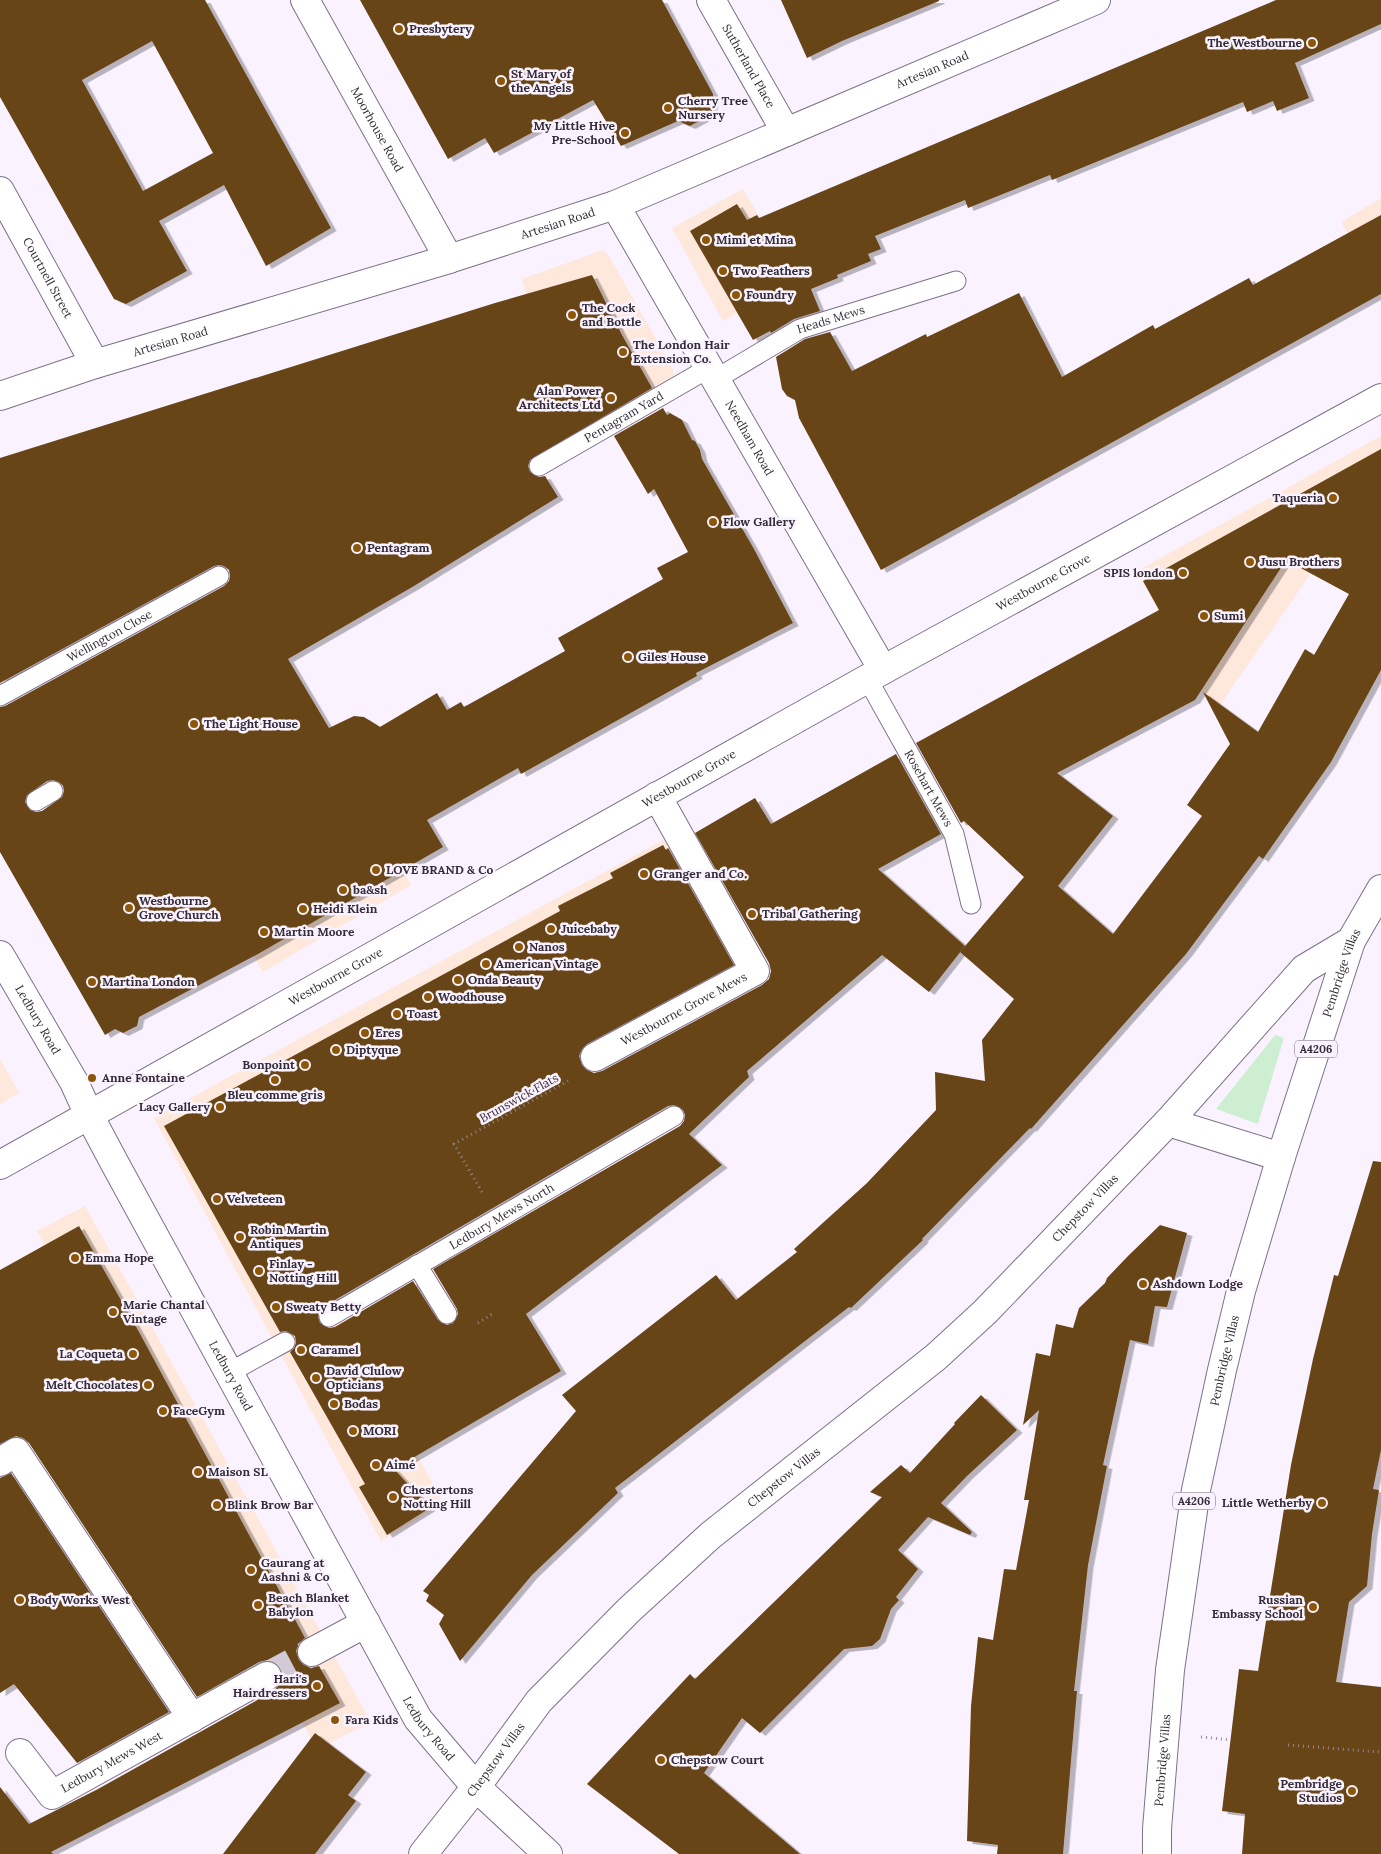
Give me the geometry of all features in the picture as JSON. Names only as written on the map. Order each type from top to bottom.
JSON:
[{"type":"street","name":"Moorhouse Road","points":[[305,0],[449,259]]},
{"type":"street","name":"Sutherland Place","points":[[711,0],[786,132]]},
{"type":"street","name":"Artesian Road","points":[[0,396],[95,364],[449,259],[615,205],[1096,0]]},
{"type":"street","name":"Courtnell Street","points":[[0,191],[95,364]]},
{"type":"street","name":"Needham Road","points":[[615,205],[712,374],[875,675]]},
{"type":"street","name":"Westbourne Grove","points":[[0,1165],[657,796],[1381,398]]},
{"type":"street","name":"Westbourne Grove Mews","points":[[595,1057],[755,971],[657,796]]},
{"type":"street","name":"Pembridge Villas","points":[[1157,1854],[1157,1830],[1170,1670],[1196,1490],[1241,1291],[1281,1157],[1351,940],[1381,890]]},
{"type":"street","name":"Chepstow Villas","points":[[423,1854],[476,1787],[539,1701],[629,1610],[711,1535],[936,1357],[985,1312],[1168,1122],[1304,969],[1351,940]]},
{"type":"street","name":"Ledbury Road","points":[[0,955],[69,1074],[89,1115],[418,1719],[476,1787],[548,1854]]},
{"type":"street","points":[[1168,1122],[1281,1157]]},
{"type":"street","points":[[0,1462],[16,1452],[192,1718]]},
{"type":"street","points":[[312,1652],[366,1623]]},
{"type":"street","name":"Ledbury Mews West","points":[[20,1753],[52,1795],[268,1676]]},
{"type":"lane","name":"Heads Mews","points":[[712,374],[800,329],[956,281]]},
{"type":"lane","name":"Pentagram Yard","points":[[539,466],[712,374]]},
{"type":"lane","name":"Wellington Close","points":[[0,696],[219,576]]},
{"type":"lane","name":"Rosehart Mews","points":[[875,675],[954,834],[971,904]]},
{"type":"lane","points":[[36,801],[53,791]]},
{"type":"lane","name":"Ledbury Mews North","points":[[330,1317],[674,1116]]},
{"type":"lane","points":[[418,1265],[447,1314]]},
{"type":"lane","points":[[230,1372],[285,1342]]},
{"type":"path","name":"Brunswick Flats","points":[[483,1195],[454,1144],[575,1077]]},
{"type":"path","points":[[1288,1745],[1380,1752]]},
{"type":"shaded area","points":[[743,189],[796,280],[723,321],[672,228]]},
{"type":"shaded area","points":[[1381,198],[1381,293],[1341,222]]},
{"type":"shaded area","points":[[603,250],[609,256],[673,369],[673,377],[664,385],[583,436],[551,374],[522,279]]},
{"type":"shaded area","points":[[1381,436],[1381,485],[1311,573],[1214,714],[1137,571]]},
{"type":"shaded area","points":[[665,839],[704,912],[257,1159],[443,1503],[381,1541],[154,1118]]},
{"type":"shaded area","points":[[386,842],[411,885],[263,972],[237,928]]},
{"type":"shaded area","points":[[0,1059],[19,1093],[0,1104]]},
{"type":"shaded area","points":[[85,1206],[372,1724],[355,1730],[317,1750],[37,1231]]},
{"type":"green space","points":[[1275,1035],[1284,1038],[1258,1124],[1216,1109]]},
{"type":"building","points":[[0,0],[205,0],[331,228],[266,266],[224,185],[159,221],[187,271],[126,304],[114,299],[0,97]],"holes":[[[152,41],[213,153],[143,191],[82,80]]]},
{"type":"building","name":"St Mary of the Angels","points":[[360,0],[662,0],[713,94],[712,114],[690,126],[678,121],[621,146],[593,100],[494,153],[485,138],[448,159]]},
{"type":"building","points":[[781,0],[939,1],[842,41],[807,58]]},
{"type":"building","points":[[1276,0],[1381,0],[1381,24],[1295,63],[1309,98],[1277,111],[1273,101],[1247,112],[1243,102],[1052,180],[1050,175],[968,208],[965,200],[875,236],[881,249],[868,254],[871,261],[837,275],[838,278],[811,289],[820,311],[794,319],[771,333],[770,331],[753,340],[690,231],[737,204],[747,220],[757,215],[759,218]]},
{"type":"building","points":[[1381,215],[1381,294],[881,570],[799,418],[795,400],[787,396],[782,389],[776,357],[805,339],[830,332],[852,371],[926,334],[927,337],[1019,293],[1062,377],[1153,325],[1155,329],[1249,278],[1253,285]]},
{"type":"building","points":[[592,275],[622,335],[652,388],[530,460],[528,466],[530,472],[539,477],[545,476],[558,497],[414,586],[288,659],[329,728],[354,716],[364,717],[380,727],[437,693],[447,710],[461,702],[464,707],[565,651],[558,638],[663,579],[657,568],[688,552],[654,489],[648,494],[614,436],[663,408],[667,415],[670,413],[682,420],[692,440],[695,441],[702,459],[754,549],[793,623],[696,673],[697,676],[521,774],[518,768],[427,820],[443,847],[258,954],[139,1017],[137,1026],[123,1033],[115,1029],[105,1035],[0,852],[0,707],[224,586],[229,581],[229,570],[224,566],[214,566],[0,683],[0,458],[495,303]],"holes":[[[47,781],[59,782],[63,786],[62,797],[42,811],[30,810],[25,802],[27,795]]]},
{"type":"building","points":[[1381,449],[1381,670],[1331,762],[1263,859],[1259,856],[1186,954],[1031,1129],[923,1240],[851,1308],[849,1307],[615,1488],[618,1493],[532,1575],[460,1661],[439,1624],[444,1615],[426,1601],[429,1595],[423,1591],[576,1411],[562,1395],[716,1275],[736,1300],[797,1252],[794,1249],[867,1183],[936,1110],[935,1072],[985,1081],[982,1040],[1014,999],[960,952],[1024,877],[964,821],[961,823],[916,743],[1159,610],[1143,581]],"holes":[[[1286,560],[1349,594],[1314,655],[1305,649],[1258,732],[1203,692],[1230,744],[1187,805],[1202,816],[1113,934],[1058,886],[1113,816],[1057,773],[1195,700]]]},
{"type":"building","points":[[896,754],[941,834],[878,869],[965,946],[929,992],[882,955],[747,1071],[749,1077],[689,1134],[722,1165],[526,1314],[561,1371],[394,1469],[430,1508],[387,1535],[359,1487],[365,1484],[290,1352],[296,1343],[295,1336],[286,1331],[280,1332],[164,1126],[560,911],[558,906],[613,878],[610,873],[663,845],[666,850],[668,848],[734,965],[587,1044],[579,1056],[582,1065],[594,1073],[602,1071],[762,985],[769,979],[771,971],[769,963],[695,833],[755,798],[771,824]],"holes":[[[674,1105],[683,1110],[685,1115],[684,1121],[680,1126],[433,1269],[457,1309],[458,1314],[453,1323],[447,1325],[438,1320],[413,1281],[335,1327],[329,1328],[320,1323],[318,1317],[323,1307],[668,1106]]]},
{"type":"building","points":[[1373,1161],[1381,1162],[1381,1450],[1373,1489],[1379,1490],[1367,1586],[1349,1602],[1336,1682],[1381,1687],[1381,1854],[1242,1854],[1245,1814],[1222,1811],[1239,1669],[1258,1671],[1291,1465],[1313,1359],[1334,1275],[1338,1276]]},
{"type":"building","points":[[1160,1225],[1187,1233],[1167,1307],[1155,1306],[1148,1344],[1130,1340],[1103,1465],[1107,1466],[1088,1565],[1074,1691],[1077,1691],[1063,1854],[997,1854],[998,1845],[967,1841],[971,1706],[978,1637],[993,1640],[1004,1569],[1016,1570],[1029,1500],[1024,1500],[1039,1410],[1023,1425],[1036,1353],[1050,1356],[1056,1324],[1073,1328],[1079,1308]]},
{"type":"building","points":[[79,1226],[139,1332],[305,1638],[299,1643],[296,1651],[299,1660],[311,1668],[319,1666],[340,1703],[51,1852],[53,1854],[0,1854],[0,1787],[29,1824],[98,1789],[275,1690],[283,1677],[281,1669],[275,1663],[267,1660],[259,1662],[197,1697],[29,1443],[23,1438],[16,1436],[0,1444],[0,1270]]},
{"type":"building","points":[[981,1395],[1017,1430],[941,1503],[972,1532],[970,1535],[928,1517],[898,1550],[918,1569],[896,1597],[899,1600],[891,1609],[880,1639],[872,1646],[844,1649],[760,1733],[742,1718],[704,1773],[800,1854],[679,1854],[587,1784],[690,1674],[695,1679],[882,1497],[870,1492],[901,1465],[910,1473]]},
{"type":"building","points":[[11,1473],[169,1712],[77,1763],[14,1684],[0,1693],[0,1478]]},
{"type":"building","points":[[315,1733],[366,1772],[348,1795],[356,1801],[315,1854],[223,1854]]},
{"type":"tunnel","points":[[267,1676],[312,1652]]},
{"type":"place","name":"Presbytery","points":[[399,29]]},
{"type":"place","name":"The Westbourne","points":[[1312,43]]},
{"type":"place","name":"St Mary of the Angels","points":[[501,81]]},
{"type":"place","name":"Cherry Tree Nursery","points":[[668,108]]},
{"type":"place","name":"My Little Hive Pre-School","points":[[625,133]]},
{"type":"place","name":"Mimi et Mina","points":[[706,240]]},
{"type":"place","name":"Two Feathers","points":[[723,271]]},
{"type":"place","name":"Foundry","points":[[736,295]]},
{"type":"place","name":"The Cock and Bottle","points":[[572,315]]},
{"type":"place","name":"The London Hair Extension Co.","points":[[623,352]]},
{"type":"place","name":"Alan Power Architects Ltd","points":[[611,398]]},
{"type":"place","name":"Taqueria","points":[[1333,498]]},
{"type":"place","name":"Flow Gallery","points":[[713,522]]},
{"type":"place","name":"Pentagram","points":[[357,548]]},
{"type":"place","name":"Jusu Brothers","points":[[1250,562]]},
{"type":"place","name":"SPIS london","points":[[1183,573]]},
{"type":"place","name":"Sumi","points":[[1204,616]]},
{"type":"place","name":"Giles House","points":[[628,657]]},
{"type":"place","name":"The Light House","points":[[194,724]]},
{"type":"place","name":"LOVE BRAND & Co","points":[[376,870]]},
{"type":"place","name":"Granger and Co.","points":[[644,874]]},
{"type":"place","name":"ba&sh","points":[[343,890]]},
{"type":"place","name":"Westbourne Grove Church","points":[[129,908]]},
{"type":"place","name":"Heidi Klein","points":[[303,909]]},
{"type":"place","name":"Tribal Gathering","points":[[752,914]]},
{"type":"place","name":"Juicebaby","points":[[551,929]]},
{"type":"place","name":"Martin Moore","points":[[264,932]]},
{"type":"place","name":"Nanos","points":[[519,947]]},
{"type":"place","name":"American Vintage","points":[[486,964]]},
{"type":"place","name":"Onda Beauty","points":[[458,980]]},
{"type":"place","name":"Martina London","points":[[92,982]]},
{"type":"place","name":"Woodhouse","points":[[428,997]]},
{"type":"place","name":"Toast","points":[[397,1014]]},
{"type":"place","name":"Eres","points":[[365,1033]]},
{"type":"place","name":"Diptyque","points":[[336,1050]]},
{"type":"place","name":"Bonpoint","points":[[305,1065]]},
{"type":"place","name":"Anne Fontaine","points":[[92,1078]]},
{"type":"place","name":"Bleu comme gris","points":[[275,1080]]},
{"type":"place","name":"Lacy Gallery","points":[[220,1107]]},
{"type":"place","name":"Velveteen","points":[[217,1199]]},
{"type":"place","name":"Robin Martin Antiques","points":[[240,1237]]},
{"type":"place","name":"Emma Hope","points":[[75,1258]]},
{"type":"place","name":"Finlay - Notting Hill","points":[[259,1271]]},
{"type":"place","name":"Ashdown Lodge","points":[[1143,1284]]},
{"type":"place","name":"Sweaty Betty","points":[[276,1307]]},
{"type":"place","name":"Marie Chantal Vintage","points":[[113,1312]]},
{"type":"place","name":"Caramel","points":[[301,1350]]},
{"type":"place","name":"La Coqueta","points":[[133,1354]]},
{"type":"place","name":"David Clulow Opticians","points":[[316,1378]]},
{"type":"place","name":"Melt Chocolates","points":[[148,1385]]},
{"type":"place","name":"Bodas","points":[[334,1404]]},
{"type":"place","name":"FaceGym","points":[[163,1411]]},
{"type":"place","name":"MORI","points":[[353,1431]]},
{"type":"place","name":"Aimé","points":[[376,1465]]},
{"type":"place","name":"Maison SL","points":[[198,1472]]},
{"type":"place","name":"Chestertons Notting Hill","points":[[393,1497]]},
{"type":"place","name":"Little Wetherby","points":[[1322,1503]]},
{"type":"place","name":"Blink Brow Bar","points":[[217,1505]]},
{"type":"place","name":"Gaurang at Aashni & Co","points":[[251,1570]]},
{"type":"place","name":"Body Works West","points":[[20,1600]]},
{"type":"place","name":"Beach Blanket Babylon","points":[[258,1605]]},
{"type":"place","name":"Russian Embassy School","points":[[1313,1607]]},
{"type":"place","name":"Hari's Hairdressers","points":[[317,1686]]},
{"type":"place","name":"Fara Kids","points":[[335,1720]]},
{"type":"place","name":"Chepstow Court","points":[[661,1760]]},
{"type":"place","name":"Pembridge Studios","points":[[1352,1791]]}]
